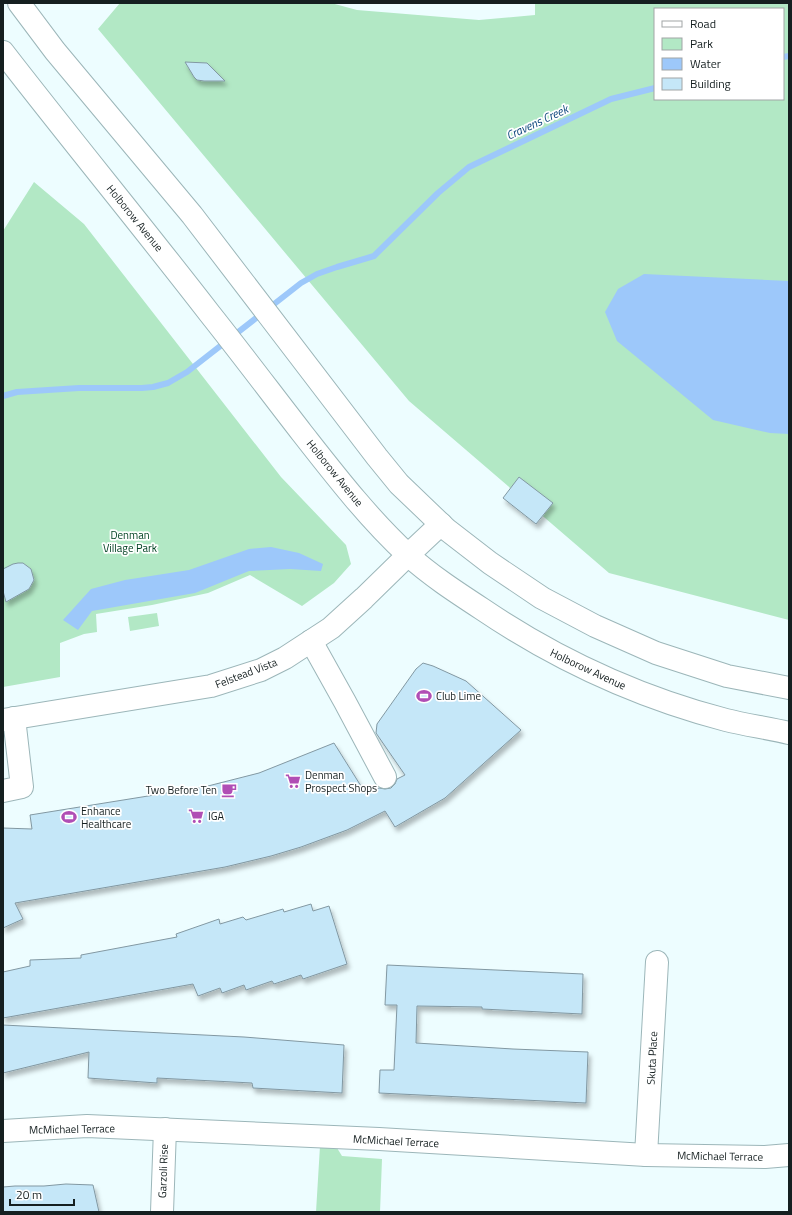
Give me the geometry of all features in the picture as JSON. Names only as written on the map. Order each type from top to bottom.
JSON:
[{"type":"main road","points":[[19,3],[55,51],[192,214],[377,457],[399,484],[446,529],[542,598],[595,626],[656,653],[727,676],[789,688]]},
{"type":"main road","name":"Holborow Avenue","points":[[3,52],[152,239],[341,483],[408,555],[447,586],[493,617],[577,666],[640,693],[679,706],[726,720],[789,733]]},
{"type":"main road","name":"Felstead Vista","points":[[9,719],[211,686],[261,670],[285,658],[331,628],[441,524]]},
{"type":"main road","points":[[311,641],[385,777]]},
{"type":"main road","points":[[9,719],[12,789]]},
{"type":"main road","name":"Skuta Place","points":[[646,1155],[657,962]]},
{"type":"main road","name":"McMichael Terrace","points":[[3,1132],[87,1126],[379,1139],[646,1155],[766,1157],[789,1155]]},
{"type":"main road","name":"Garzoli Rise","points":[[162,1212],[165,1129]]},
{"type":"green space","points":[[120,3],[331,3],[357,10],[479,20],[535,15],[535,3],[789,3],[789,620],[609,573],[409,401],[98,29]]},
{"type":"green space","name":"Denman Village Park","points":[[34,182],[84,224],[281,477],[346,545],[351,564],[334,583],[302,606],[250,575],[208,593],[152,605],[96,614],[97,632],[84,634],[60,643],[60,677],[3,687],[3,231]]},
{"type":"green space","points":[[157,613],[159,626],[130,631],[128,617]]},
{"type":"green space","points":[[320,1146],[337,1148],[342,1156],[382,1159],[380,1212],[316,1212]]},
{"type":"water","points":[[644,274],[789,281],[789,434],[770,433],[713,420],[617,341],[605,312],[618,289]]},
{"type":"water","points":[[271,547],[299,553],[323,564],[321,571],[290,569],[249,571],[195,593],[92,611],[78,630],[63,620],[91,589],[125,580],[189,570],[249,549]]},
{"type":"building","points":[[185,62],[207,63],[225,81],[197,80]]},
{"type":"building","points":[[519,477],[553,503],[536,524],[503,498]]},
{"type":"building","points":[[18,563],[23,563],[31,569],[34,580],[29,589],[6,602],[3,591],[3,569]]},
{"type":"building","name":"Denman Prospect Shops","points":[[423,663],[466,681],[521,730],[445,798],[395,827],[385,811],[347,830],[271,856],[225,867],[15,903],[23,919],[3,928],[3,828],[32,829],[30,815],[204,787],[259,773],[334,743],[366,794],[379,788],[391,788],[397,779],[405,775],[376,733],[377,724],[416,669]]},
{"type":"building","points":[[311,904],[313,911],[329,906],[347,964],[303,979],[301,975],[274,984],[272,981],[246,990],[244,985],[222,993],[220,988],[198,996],[193,984],[3,1018],[3,972],[30,966],[30,960],[81,958],[81,955],[177,937],[176,934],[219,919],[220,924],[243,917],[246,920],[283,909],[284,912]]},
{"type":"building","points":[[387,965],[583,974],[582,1014],[482,1009],[482,1007],[417,1006],[416,1043],[588,1052],[586,1103],[379,1093],[380,1070],[394,1070],[397,1005],[385,1005]]},
{"type":"building","points":[[3,1025],[244,1037],[344,1045],[342,1093],[253,1088],[252,1083],[157,1078],[157,1083],[88,1078],[89,1052],[3,1073]]},
{"type":"building","points":[[66,1184],[93,1185],[99,1212],[3,1212],[3,1187]]},
{"type":"waterway","name":"Cravens Creek","points":[[784,57],[789,56]]},
{"type":"waterway","points":[[3,396],[17,392],[79,388],[142,388],[168,383],[187,372],[301,283],[317,274],[374,256],[438,193],[469,167],[611,99],[654,88]]},
{"type":"place","name":"Club Lime","points":[[424,696]]},
{"type":"place","name":"Denman Prospect Shops","points":[[293,781]]},
{"type":"place","name":"Two Before Ten","points":[[229,790]]},
{"type":"place","name":"IGA","points":[[196,816]]},
{"type":"place","name":"Enhance Healthcare","points":[[69,817]]}]
